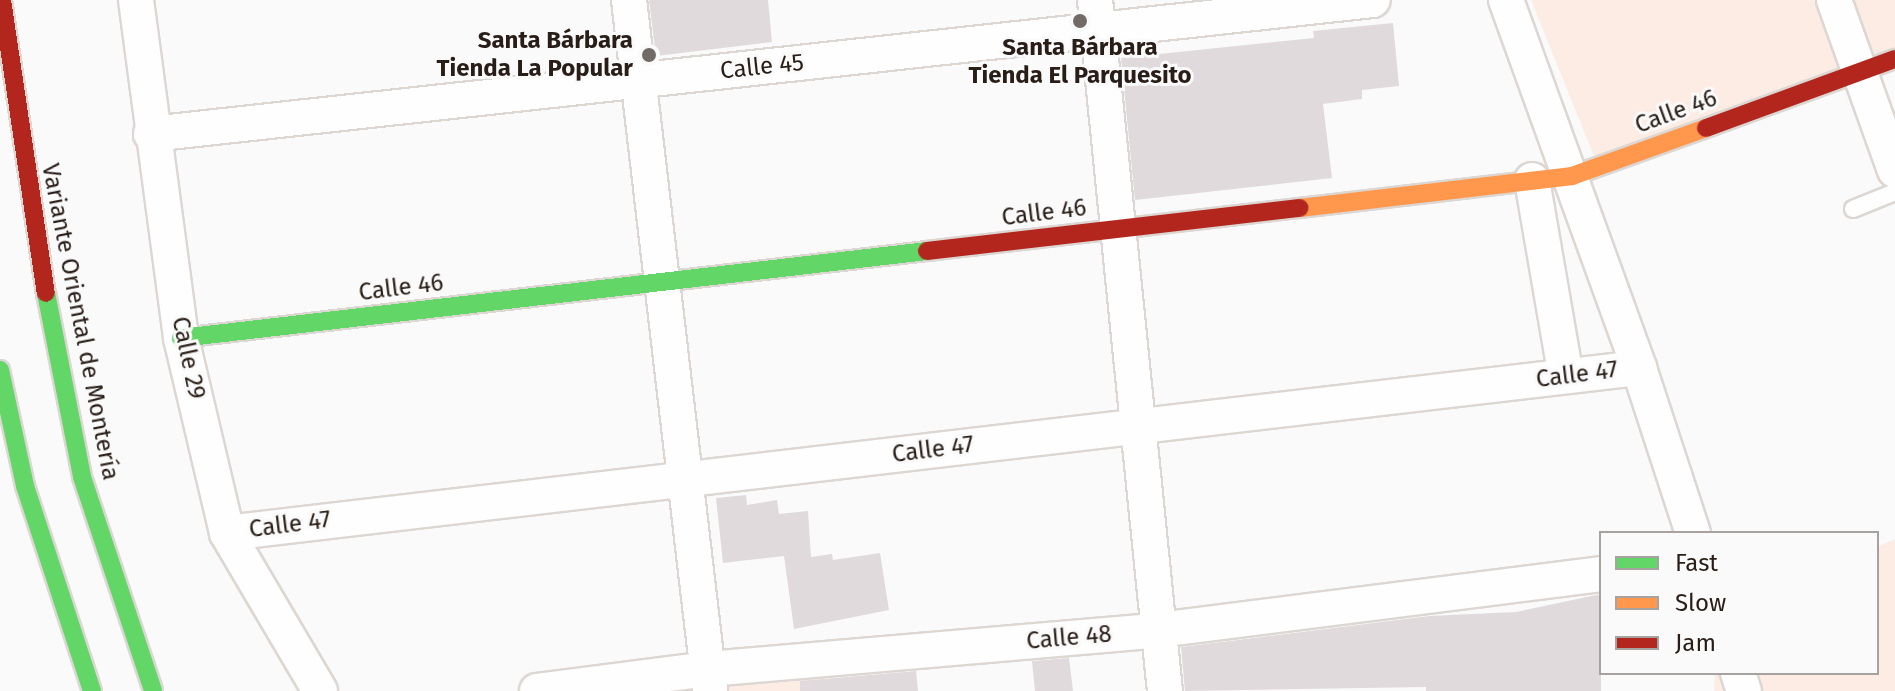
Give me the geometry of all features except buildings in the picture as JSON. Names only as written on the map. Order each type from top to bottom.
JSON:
[{"type":"main road","name":"Variante Oriental de Montería","points":[[2,0],[45,289],[82,477],[153,691]]},
{"type":"main road","name":"Calle 46","points":[[181,338],[1572,176],[1895,59]]},
{"type":"main road","points":[[0,370],[25,486],[92,691]]},
{"type":"street","name":"Calle 29","points":[[136,0],[151,134],[181,338],[227,533],[320,691]]},
{"type":"street","points":[[629,0],[709,680]]},
{"type":"street","name":"Calle 45","points":[[151,134],[639,81],[1097,15],[1373,0]]},
{"type":"street","points":[[1506,0],[1572,176],[1692,531]]},
{"type":"street","points":[[1834,0],[1895,170]]},
{"type":"street","points":[[1097,15],[1135,427],[1165,691]]},
{"type":"street","points":[[1532,180],[1566,376]]},
{"type":"street","name":"Calle 47","points":[[227,533],[1639,368]]},
{"type":"street","name":"Calle 48","points":[[537,691],[709,680],[1159,630],[1599,574]]},
{"type":"lane","points":[[1853,209],[1895,192]]},
{"type":"shaded area","points":[[1531,0],[1895,0],[1895,59],[1598,166]]},
{"type":"shaded area","points":[[1895,539],[1895,691],[1714,691],[1715,675],[1879,675],[1879,546]]},
{"type":"shaded area","points":[[826,675],[827,691],[714,691],[714,683]]},
{"type":"traffic: fast","points":[[181,338],[927,251]]},
{"type":"traffic: fast","points":[[46,293],[82,477],[153,691]]},
{"type":"traffic: fast","points":[[0,370],[25,486],[92,691]]},
{"type":"traffic: slow","points":[[1300,208],[1572,176],[1706,128]]},
{"type":"traffic: jam","points":[[2,0],[46,293]]},
{"type":"traffic: jam","points":[[1706,128],[1895,59]]},
{"type":"traffic: jam","points":[[927,251],[1300,208]]},
{"type":"place","name":"Santa Bárbara Tienda El Parquesito","points":[[1080,21]]},
{"type":"place","name":"Santa Bárbara Tienda La Popular","points":[[649,55]]}]
